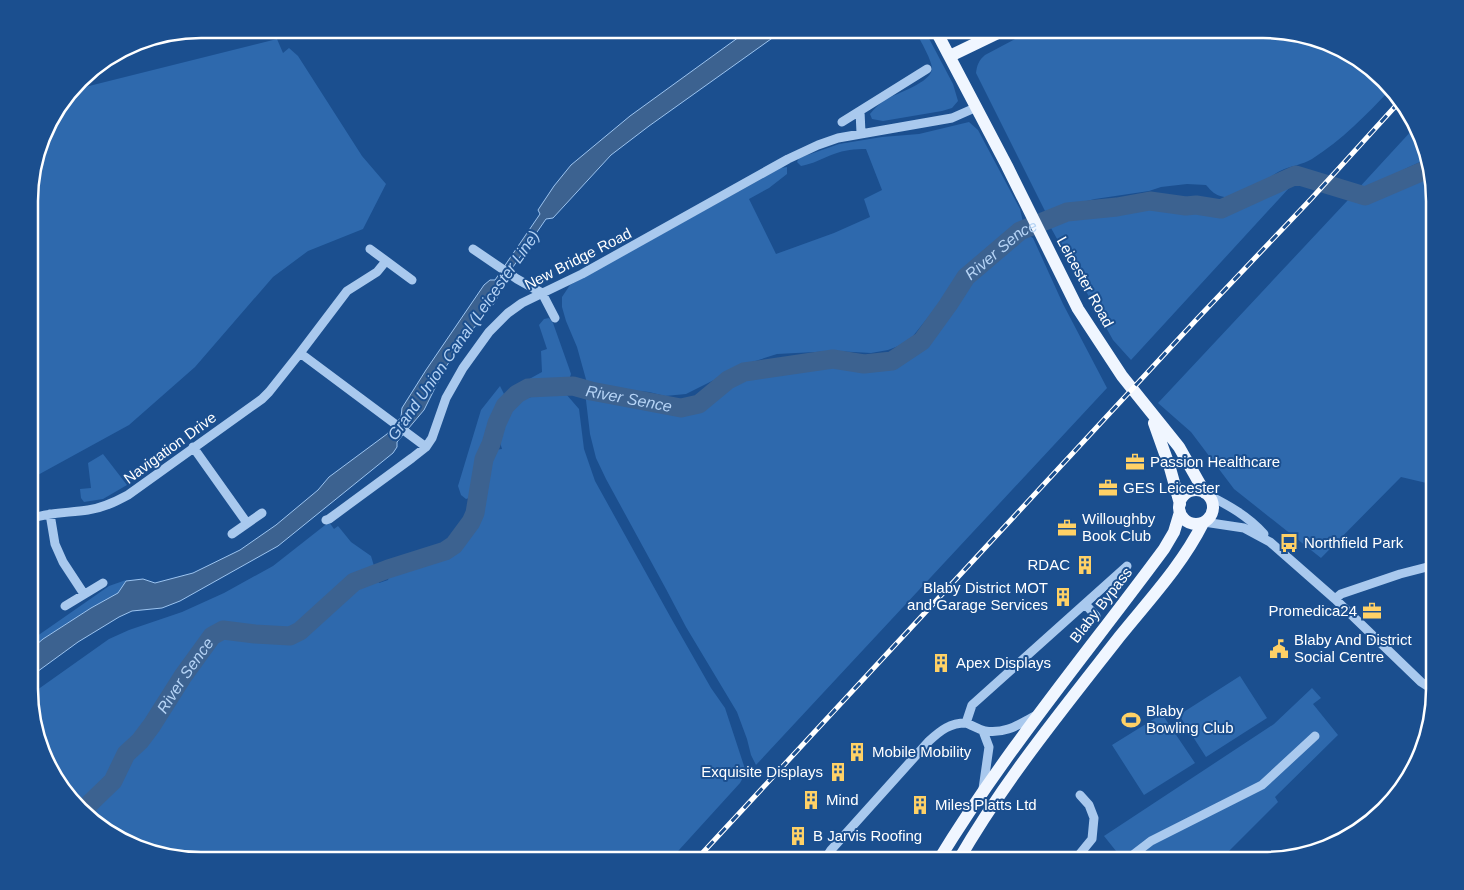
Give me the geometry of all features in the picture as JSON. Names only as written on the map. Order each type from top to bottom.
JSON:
[{"type":"main road","name":"Leicester Road","points":[[940,38],[977,107],[1078,310],[1122,376],[1185,456],[1206,494]]},
{"type":"main road","points":[[950,56],[987,38]]},
{"type":"main road","name":"Leicester Road","points":[[1150,411],[1164,450],[1180,508]]},
{"type":"main road","points":[[963,852],[976,830],[1035,746],[1160,587],[1195,538],[1203,523],[1211,515],[1213,504],[1206,494],[1200,491],[1190,492],[1182,499],[1180,508],[1187,521],[1192,524],[1203,523]]},
{"type":"main road","name":"Blaby Bypass","points":[[944,852],[983,789],[1036,716],[1164,549],[1174,532],[1180,508]]},
{"type":"street","points":[[842,122],[915,82],[927,68]]},
{"type":"street","name":"New Bridge Road","points":[[326,520],[426,447],[432,438],[446,398],[463,368],[489,332],[508,313],[522,303],[582,274],[788,159],[818,145],[861,133],[952,118],[977,107]]},
{"type":"street","points":[[860,111],[861,133]]},
{"type":"street","points":[[370,249],[412,280]]},
{"type":"street","points":[[472,249],[542,293],[555,318]]},
{"type":"street","name":"Navigation Drive","points":[[38,517],[110,505],[128,495],[262,399],[270,392],[347,291],[377,272],[386,260]]},
{"type":"street","points":[[300,353],[426,447]]},
{"type":"street","points":[[193,447],[247,523]]},
{"type":"street","points":[[1206,494],[1224,502],[1260,529],[1270,542],[1335,599],[1426,685]]},
{"type":"street","points":[[232,534],[262,512]]},
{"type":"street","points":[[50,514],[55,544],[63,562],[84,594]]},
{"type":"street","points":[[1203,523],[1244,528],[1270,542]]},
{"type":"street","points":[[966,724],[972,705],[1086,605],[1127,566]]},
{"type":"street","points":[[1335,599],[1341,594],[1426,567]]},
{"type":"street","points":[[65,606],[102,582]]},
{"type":"street","points":[[1086,605],[1096,616]]},
{"type":"street","points":[[830,852],[934,736],[946,727],[957,723],[975,726],[983,731],[1006,731],[1036,716]]},
{"type":"street","points":[[983,731],[989,747],[983,789]]},
{"type":"street","points":[[1136,852],[1150,841],[1262,786],[1315,736]]},
{"type":"street","points":[[1080,795],[1089,805],[1094,818],[1092,839],[1081,852]]},
{"type":"shaded area","points":[[919,38],[929,38],[953,84],[958,101],[952,108],[942,111],[883,121],[872,119],[870,114],[881,103],[920,83],[930,73],[932,68]]},
{"type":"shaded area","points":[[1017,38],[1285,39],[1306,43],[1345,59],[1363,71],[1387,94],[1353,127],[1323,152],[1308,161],[1280,171],[1240,195],[1222,197],[1214,193],[1206,185],[1187,184],[1095,199],[1045,211],[976,73],[981,59]]},
{"type":"shaded area","points":[[277,39],[283,53],[289,48],[298,56],[362,156],[386,184],[363,229],[308,251],[273,277],[195,367],[129,425],[38,475],[39,179],[43,158],[54,128],[71,101],[83,88]]},
{"type":"shaded area","points":[[969,122],[978,130],[1020,209],[1023,222],[972,263],[913,336],[901,345],[871,353],[835,351],[777,354],[746,364],[686,394],[665,396],[649,392],[597,387],[587,383],[577,347],[562,307],[562,297],[570,285],[781,168],[787,167],[787,174],[769,188],[749,199],[776,254],[834,233],[870,217],[864,199],[882,190],[866,149],[842,152],[801,166],[797,162],[799,158],[839,144],[882,137],[919,134]]},
{"type":"shaded area","points":[[1411,131],[1421,162],[1374,186],[1356,191]]},
{"type":"shaded area","points":[[1424,173],[1426,190],[1426,483],[1401,477],[1321,558],[1234,489],[1191,432],[1158,403],[1348,200],[1379,193]]},
{"type":"shaded area","points":[[1290,187],[1131,360],[1113,340],[1051,228],[1051,223],[1062,217],[1080,217],[1167,201],[1184,203],[1212,211],[1227,212],[1275,188]]},
{"type":"shaded area","points":[[1022,232],[1033,238],[1063,304],[1107,388],[756,765],[737,712],[686,627],[596,458],[590,434],[585,392],[625,402],[685,411],[696,409],[713,401],[746,373],[791,370],[828,363],[875,366],[898,361],[924,345],[942,321],[969,277]]},
{"type":"shaded area","points":[[549,318],[553,323],[571,374],[569,380],[552,383],[543,381],[517,390],[511,389],[542,372],[541,351],[547,349],[539,325],[544,319]]},
{"type":"shaded area","points":[[500,386],[504,394],[475,467],[472,497],[466,499],[461,495],[458,486],[481,410]]},
{"type":"shaded area","points":[[554,392],[566,394],[579,409],[584,449],[595,481],[711,688],[725,708],[746,772],[740,783],[677,852],[179,851],[158,847],[119,831],[85,805],[71,789],[54,762],[46,742],[41,721],[38,689],[109,639],[129,630],[182,612],[224,593],[273,566],[329,522],[334,529],[338,526],[351,542],[371,556],[379,583],[388,580],[390,573],[426,565],[445,558],[463,543],[476,523],[481,510],[483,479],[489,457],[493,450],[502,449],[498,436],[502,422],[514,405],[527,398]]},
{"type":"shaded area","points":[[103,454],[127,485],[103,499],[84,502],[81,498],[80,489],[91,488],[88,463]]},
{"type":"shaded area","points":[[126,580],[119,593],[91,608],[38,643],[38,635],[109,586]]},
{"type":"shaded area","points":[[1240,676],[1267,718],[1206,757],[1179,715]]},
{"type":"shaded area","points":[[1312,688],[1321,698],[1313,704],[1338,735],[1275,797],[1278,802],[1228,852],[1117,852],[1104,836],[1274,724]]},
{"type":"shaded area","points":[[1162,714],[1195,763],[1144,795],[1112,745]]},
{"type":"water","name":"Grand Union Canal (Leicester Line)","points":[[738,38],[772,38],[611,155],[553,218],[546,219],[502,283],[495,302],[468,335],[445,368],[424,410],[397,442],[397,447],[393,453],[278,546],[180,601],[162,608],[132,611],[119,617],[78,642],[38,671],[38,643],[91,608],[118,593],[126,581],[143,579],[155,583],[193,573],[240,550],[276,525],[318,490],[329,477],[387,434],[401,417],[402,408],[484,285],[490,280],[495,280],[540,214],[538,210],[554,186],[571,165],[630,116]]},
{"type":"waterway","name":"River Sence","points":[[87,806],[113,781],[126,754],[140,741],[152,725],[183,676],[212,636],[223,630],[290,636],[300,631],[354,582],[445,551],[454,545],[471,522],[475,513],[484,459],[505,406],[517,394],[528,388],[573,386],[681,408],[699,404],[728,380],[744,372],[833,359],[864,364],[892,361],[922,341],[966,277],[1020,231],[1067,212],[1117,207],[1150,201],[1221,209],[1296,175],[1365,196],[1423,171]]},
{"type":"railway","points":[[703,852],[1396,106]]},
{"type":"place","name":"Passion Healthcare","points":[[1135,462]]},
{"type":"place","name":"GES Leicester","points":[[1108,488]]},
{"type":"place","name":"Willoughby Book Club","points":[[1067,528]]},
{"type":"place","name":"Northfield Park","points":[[1289,543]]},
{"type":"place","name":"RDAC","points":[[1085,565]]},
{"type":"place","name":"Blaby District MOT and Garage Services","points":[[1063,597]]},
{"type":"place","name":"Promedica24","points":[[1372,611]]},
{"type":"place","name":"Blaby And District Social Centre","points":[[1279,649]]},
{"type":"place","name":"Apex Displays","points":[[941,663]]},
{"type":"place","name":"Blaby Bowling Club","points":[[1131,720]]},
{"type":"place","name":"Mobile Mobility","points":[[857,752]]},
{"type":"place","name":"Exquisite Displays","points":[[838,772]]},
{"type":"place","name":"Mind","points":[[811,800]]},
{"type":"place","name":"Miles Platts Ltd","points":[[920,805]]},
{"type":"place","name":"B Jarvis Roofing","points":[[798,836]]}]
